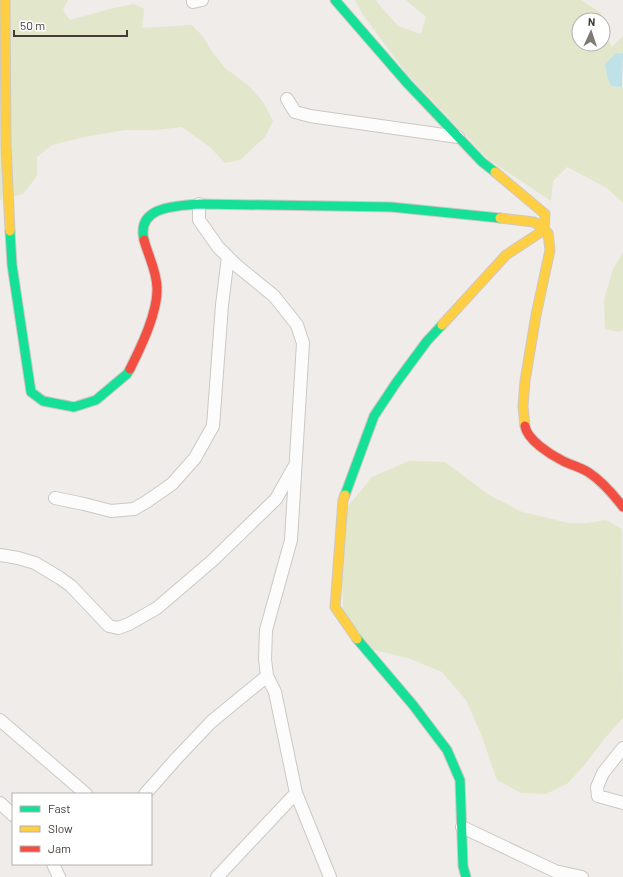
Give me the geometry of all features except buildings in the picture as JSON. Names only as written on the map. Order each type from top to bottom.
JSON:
[{"type":"street","points":[[5,0],[6,144],[12,265],[31,392],[43,401],[74,407],[96,400],[127,374],[142,346],[154,308],[157,288],[143,238],[144,224],[151,214],[169,207],[199,204],[391,207],[534,222],[548,233],[550,250],[536,315],[525,381],[523,406],[526,430],[538,445],[561,460],[594,476],[610,490],[623,507]]},
{"type":"street","points":[[334,0],[407,83],[482,162],[546,214],[544,230]]},
{"type":"street","points":[[287,99],[295,112],[310,116],[458,137]]},
{"type":"street","points":[[199,204],[199,220],[218,247],[236,265],[274,296],[297,325],[303,343],[291,540],[266,630],[265,659],[267,676],[275,692],[296,793],[330,877]]},
{"type":"street","points":[[466,877],[463,866],[460,780],[447,750],[413,705],[362,645],[335,607],[343,500],[374,416],[405,371],[428,341],[506,254],[544,230]]},
{"type":"street","points":[[55,498],[111,511],[134,509],[172,484],[195,458],[213,426],[222,305],[228,257]]},
{"type":"street","points":[[0,555],[35,563],[60,578],[71,586],[109,626],[118,628],[129,624],[157,608],[213,560],[276,499],[296,464]]},
{"type":"street","points":[[146,793],[211,722],[267,676]]},
{"type":"street","points":[[0,720],[85,793]]},
{"type":"street","points":[[623,748],[603,773],[597,787],[598,796],[623,803]]},
{"type":"street","points":[[218,877],[296,793]]},
{"type":"street","points":[[0,803],[12,814]]},
{"type":"street","points":[[462,827],[555,871],[582,877]]},
{"type":"street","points":[[53,865],[59,877]]},
{"type":"green space","points":[[0,0],[68,0],[63,10],[70,20],[134,4],[144,9],[142,28],[192,25],[204,38],[210,49],[225,68],[249,86],[263,102],[273,121],[265,137],[240,160],[225,163],[210,147],[182,127],[155,130],[125,130],[84,137],[52,145],[37,157],[37,176],[23,194],[0,200]]},
{"type":"green space","points":[[355,0],[375,0],[398,26],[421,34],[426,17],[406,0],[581,0],[599,12],[571,12],[571,52],[611,52],[611,45],[612,47],[623,36],[623,53],[611,86],[623,87],[623,203],[607,188],[567,167],[553,181],[551,201],[488,159],[407,74],[363,15]]},
{"type":"green space","points":[[623,252],[623,330],[619,332],[605,329],[604,300],[613,269]]},
{"type":"green space","points":[[409,461],[445,462],[489,495],[522,512],[569,523],[587,523],[606,520],[622,529],[623,718],[568,783],[546,794],[521,793],[497,780],[481,734],[466,700],[442,672],[408,658],[370,649],[343,610],[340,516],[372,477]]},
{"type":"water","points":[[616,53],[623,53],[622,87],[611,86],[607,76],[605,64]]},
{"type":"traffic: fast","points":[[335,0],[407,83],[482,162],[495,172]]},
{"type":"traffic: fast","points":[[144,240],[143,229],[146,220],[152,214],[169,207],[199,204],[391,207],[500,218]]},
{"type":"traffic: fast","points":[[10,231],[12,265],[31,392],[43,401],[74,407],[96,400],[127,374],[130,369]]},
{"type":"traffic: fast","points":[[345,495],[374,416],[427,341],[442,325]]},
{"type":"traffic: fast","points":[[357,639],[413,705],[447,750],[460,780],[463,866],[466,877]]},
{"type":"traffic: slow","points":[[5,0],[6,144],[10,231]]},
{"type":"traffic: slow","points":[[442,325],[506,255],[544,230],[545,214],[495,172]]},
{"type":"traffic: slow","points":[[500,218],[534,222],[548,233],[550,250],[536,315],[525,381],[523,406],[525,426]]},
{"type":"traffic: slow","points":[[345,495],[343,500],[335,607],[357,639]]},
{"type":"traffic: jam","points":[[130,369],[148,329],[157,297],[156,276],[144,240]]},
{"type":"traffic: jam","points":[[525,426],[530,437],[535,442],[546,451],[585,470],[598,479],[623,507]]}]
